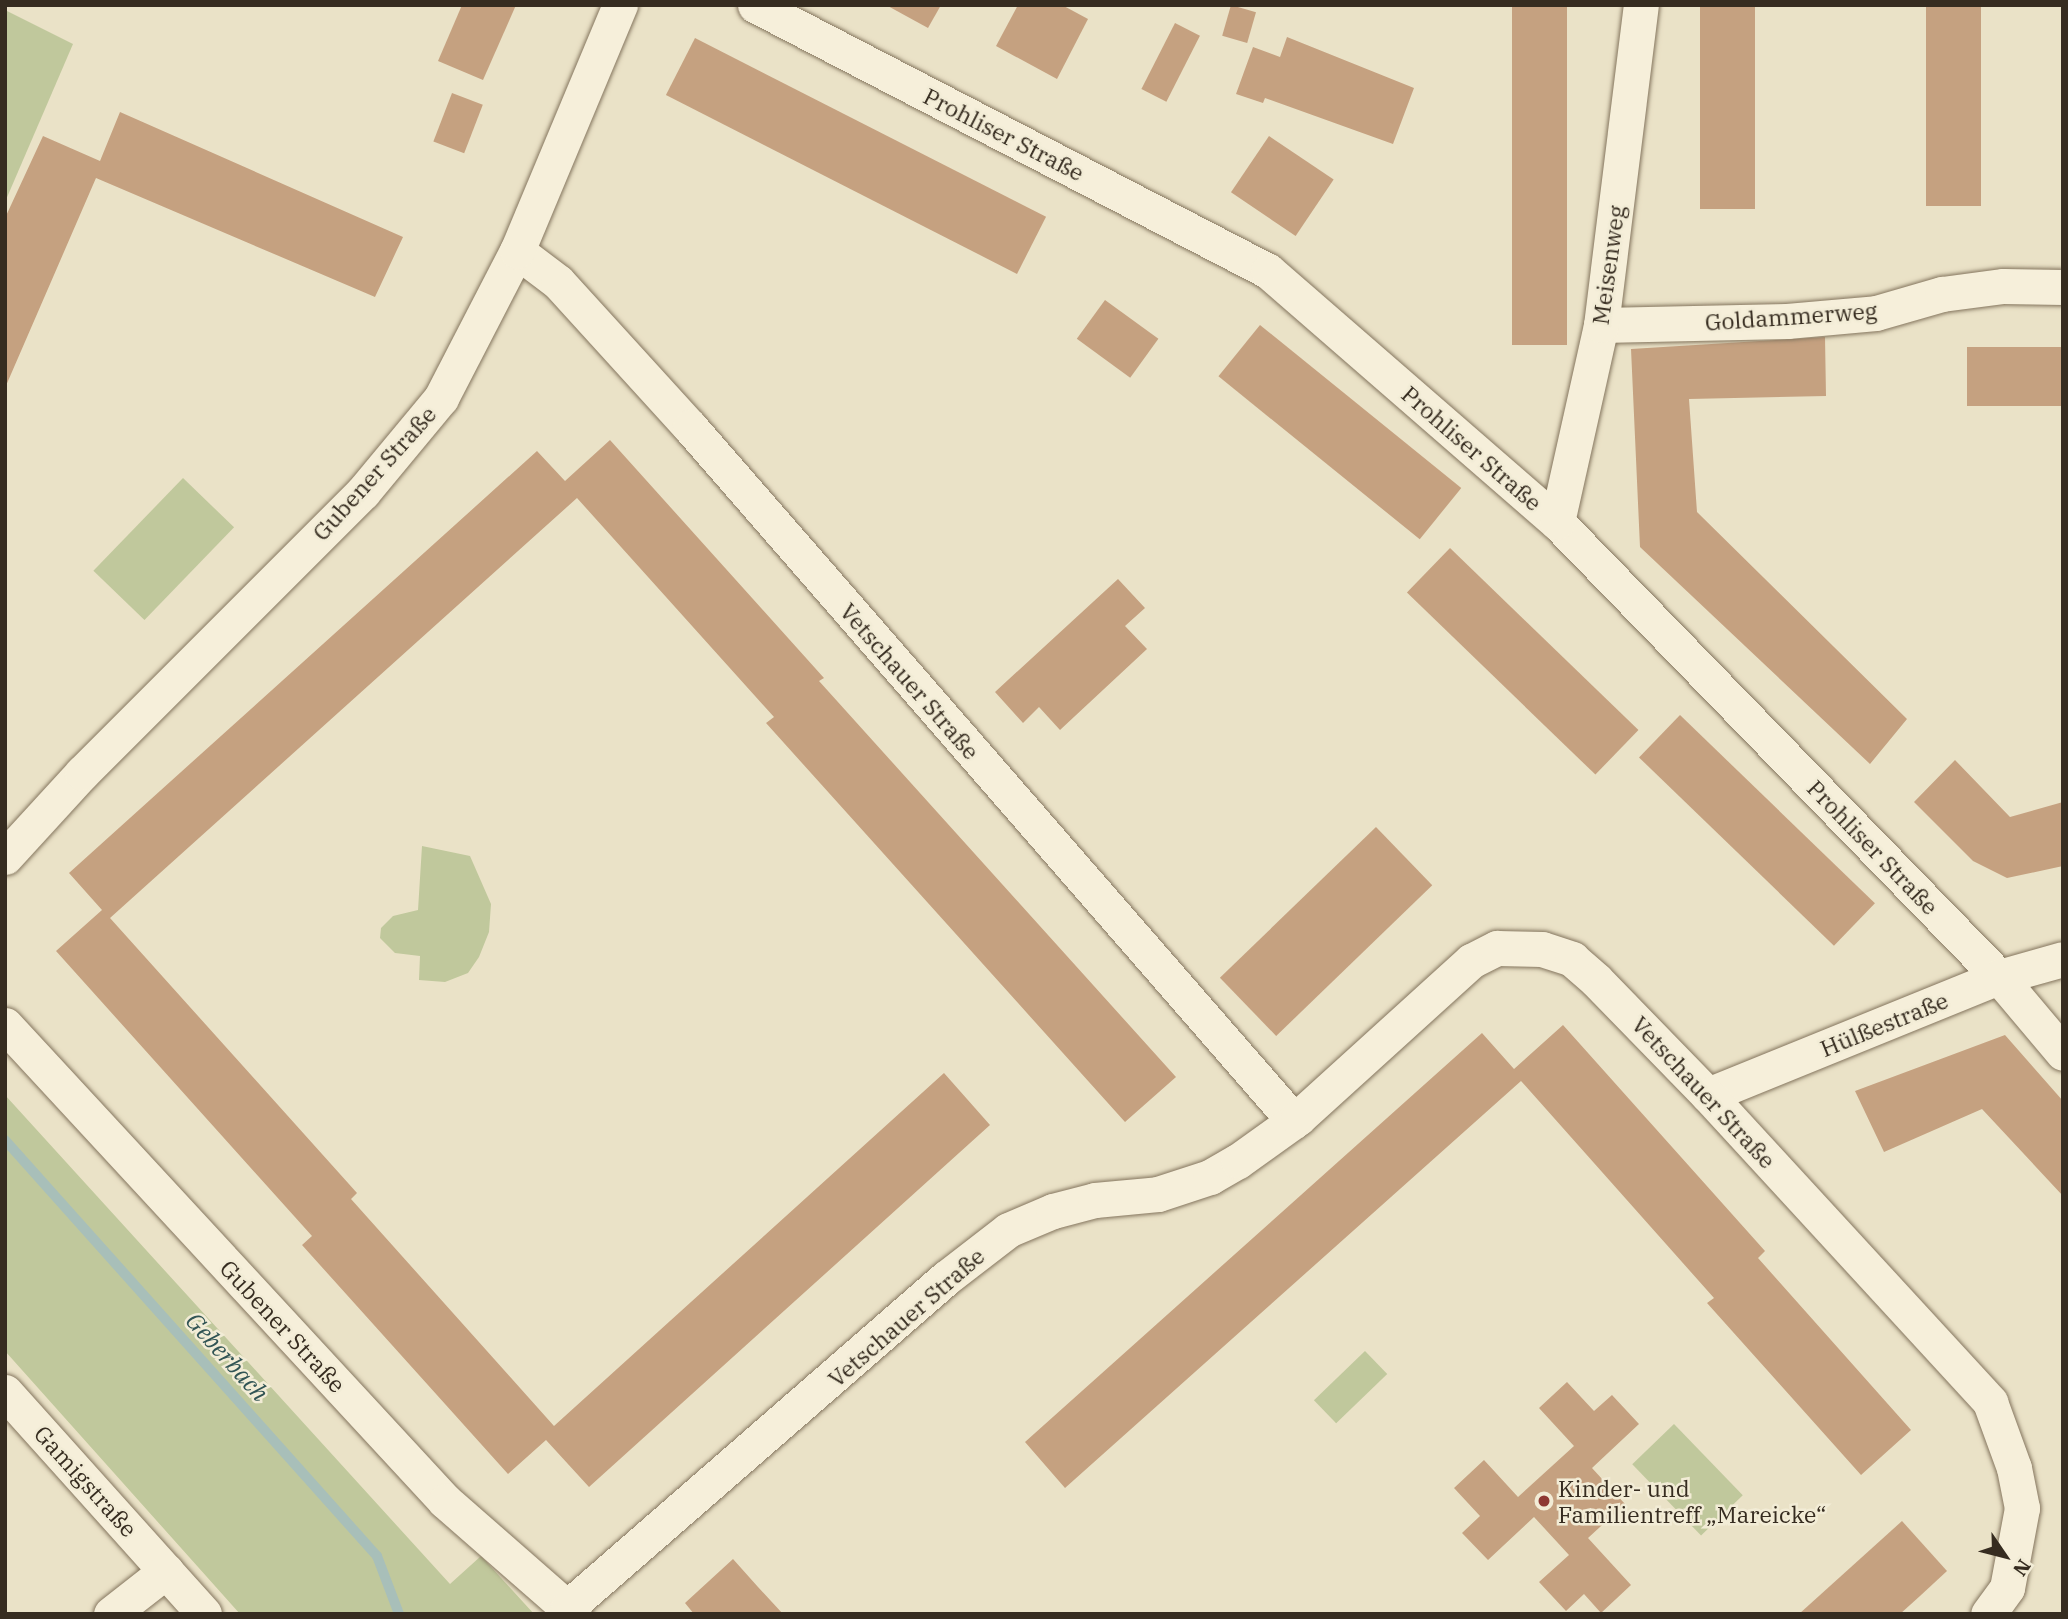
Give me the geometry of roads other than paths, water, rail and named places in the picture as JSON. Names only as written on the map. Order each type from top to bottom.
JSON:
[{"type":"street","name":"Gubener Straße","points":[[5,857],[389,463],[440,398],[517,251],[620,5]]},
{"type":"street","name":"Prohliser Straße","points":[[755,5],[1268,271],[1557,522],[1999,977],[2063,1053]]},
{"type":"street","name":"Meisenweg","points":[[1557,522],[1601,324],[1641,5]]},
{"type":"street","name":"Vetschauer Straße","points":[[517,251],[558,282],[690,428],[1294,1121]]},
{"type":"street","name":"Goldammerweg","points":[[1601,324],[1787,321],[1875,313],[1966,290],[2063,287]]},
{"type":"street","name":"Vetschauer Straße","points":[[571,1611],[946,1278],[1008,1230],[1063,1208],[1158,1194],[1210,1177],[1294,1121],[1471,961],[1497,948],[1542,949],[1572,959],[1708,1095],[1990,1402],[2014,1468],[2022,1508],[2007,1588],[1988,1614]]},
{"type":"street","name":"Hülßestraße","points":[[1708,1095],[1999,977],[2063,960]]},
{"type":"street","name":"Gubener Straße","points":[[5,1025],[445,1501],[571,1611]]},
{"type":"street","name":"Gamigstraße","points":[[5,1392],[204,1614]]},
{"type":"street","points":[[111,1614],[166,1571]]},
{"type":"waterway","name":"Geberbach","points":[[5,1140],[377,1556],[399,1614]]},
{"type":"place","name":"Kinder- und Familientreff „Mareicke“","points":[[1544,1501]]}]
